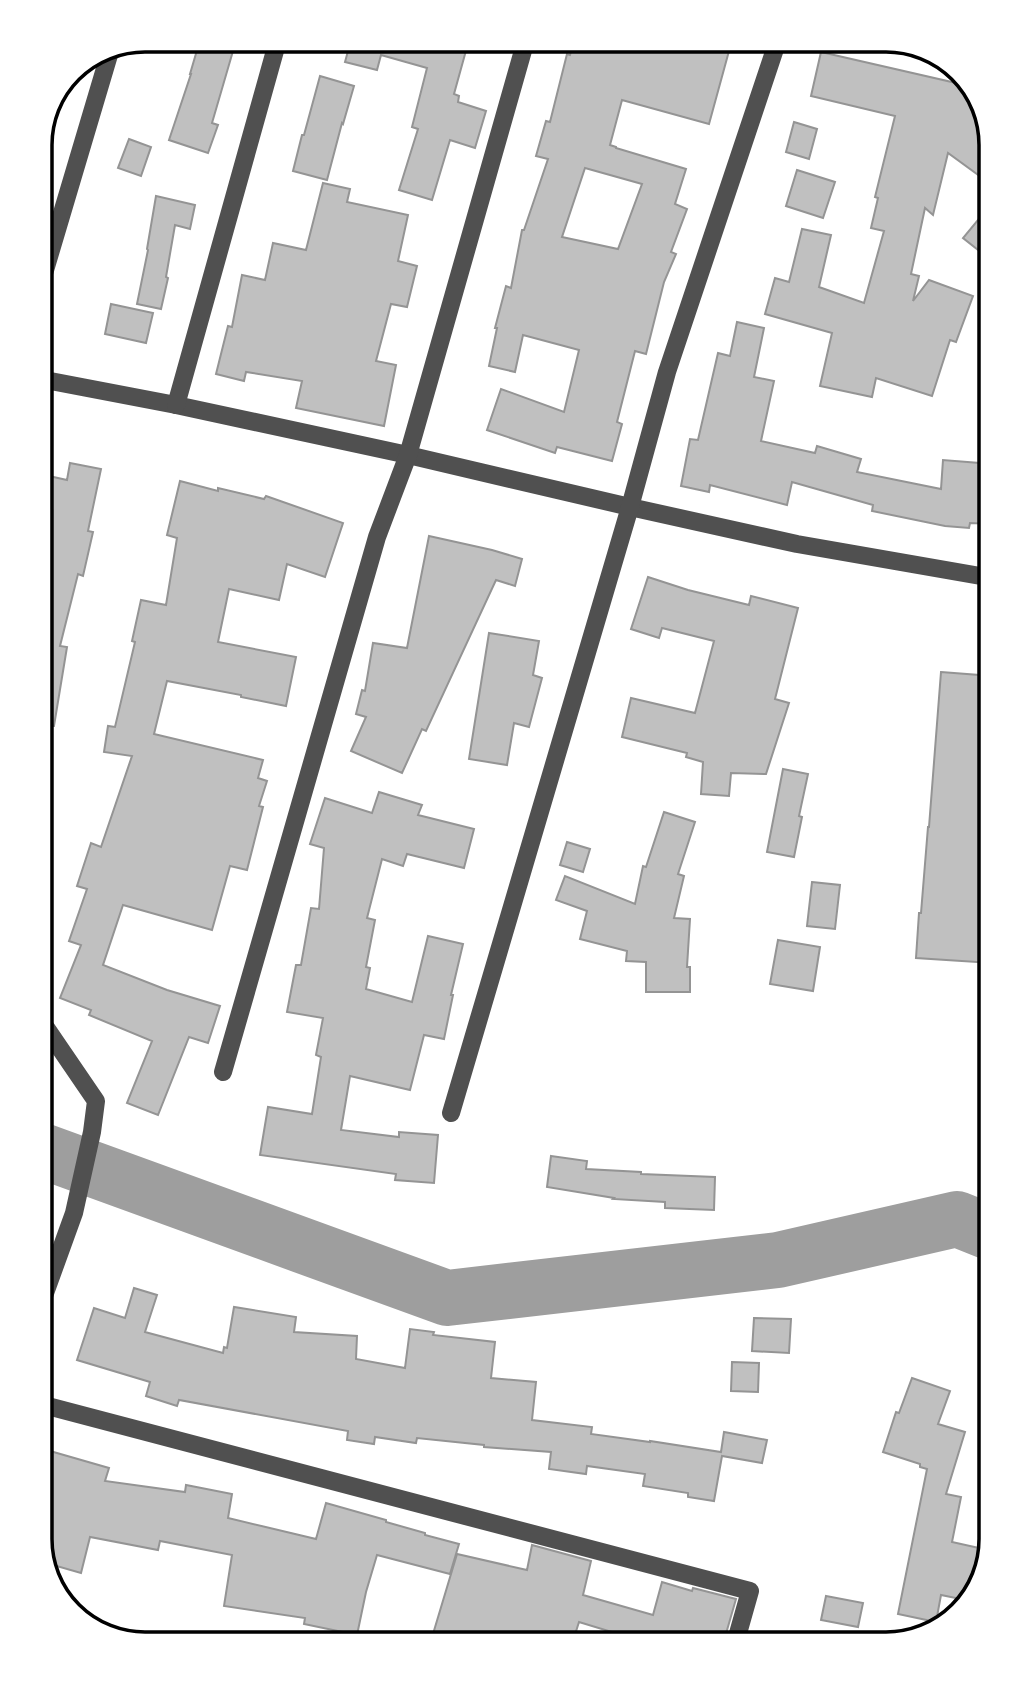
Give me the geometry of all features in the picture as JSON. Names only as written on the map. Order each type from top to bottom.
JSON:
[{"type":"street","points":[[176,405],[275,52]]},
{"type":"street","points":[[223,1072],[377,537],[408,455],[522,53]]},
{"type":"street","points":[[451,1113],[630,507],[667,372],[774,53]]},
{"type":"street","points":[[53,244],[107,61]]},
{"type":"street","points":[[53,381],[408,455],[797,544],[979,576]]},
{"type":"street","points":[[52,1037],[96,1101],[74,1213],[52,1273]]},
{"type":"street","points":[[52,1407],[750,1591],[738,1632]]},
{"type":"building","points":[[196,52],[233,52],[212,123],[218,125],[208,153],[169,140]]},
{"type":"building","points":[[348,52],[465,52],[454,94],[459,96],[458,102],[486,111],[475,148],[450,140],[432,200],[399,190],[418,129],[412,127],[427,68],[381,55],[377,70],[345,62]]},
{"type":"building","points":[[729,53],[709,124],[622,100],[610,145],[686,169],[675,204],[687,209],[671,252],[676,254],[664,282],[646,354],[635,351],[617,422],[622,424],[612,461],[557,447],[555,453],[487,430],[501,389],[564,412],[579,350],[523,335],[515,372],[489,366],[506,286],[511,288],[522,230],[548,159],[536,156],[546,121],[550,122],[567,54]],"holes":[[[585,168],[642,184],[618,249],[562,237]]]},
{"type":"building","points":[[821,53],[825,53],[955,83],[970,104],[979,133],[979,176],[948,153],[933,215],[925,208],[911,274],[919,276],[913,301],[929,280],[973,296],[956,342],[950,340],[932,396],[876,378],[872,397],[820,386],[832,333],[765,314],[775,278],[789,282],[802,229],[831,235],[819,287],[864,303],[884,231],[871,228],[878,198],[875,197],[895,116],[811,96]]},
{"type":"building","points":[[320,76],[354,86],[327,180],[293,171]]},
{"type":"building","points":[[794,122],[817,129],[809,159],[786,152]]},
{"type":"building","points":[[129,139],[151,147],[141,176],[118,168]]},
{"type":"building","points":[[797,170],[835,182],[823,218],[786,206]]},
{"type":"building","points":[[323,183],[350,189],[347,202],[408,215],[398,261],[417,266],[407,307],[391,304],[376,361],[396,365],[384,426],[296,408],[302,381],[246,372],[244,381],[216,374],[228,326],[232,327],[242,275],[265,280],[273,243],[306,250]]},
{"type":"building","points":[[156,196],[195,205],[190,229],[175,225],[161,309],[137,304]]},
{"type":"building","points":[[979,219],[979,251],[963,238]]},
{"type":"building","points":[[111,304],[153,313],[146,343],[105,334]]},
{"type":"building","points":[[737,322],[764,328],[754,377],[774,381],[761,441],[815,453],[817,446],[861,459],[857,472],[941,489],[943,460],[979,463],[979,523],[970,523],[969,528],[945,526],[872,511],[873,505],[792,482],[787,505],[710,485],[709,492],[681,486],[690,439],[698,440],[718,353],[730,356]]},
{"type":"building","points":[[70,463],[101,469],[88,531],[93,532],[83,576],[78,574],[60,646],[67,647],[54,726],[53,477],[67,480]]},
{"type":"building","points":[[180,481],[218,491],[218,488],[264,499],[266,496],[343,523],[325,577],[287,564],[279,600],[229,589],[218,642],[296,657],[286,706],[167,681],[154,734],[263,760],[258,778],[267,781],[259,806],[263,807],[247,870],[230,866],[212,930],[123,905],[103,965],[167,990],[220,1006],[208,1043],[189,1037],[158,1115],[127,1103],[152,1041],[89,1015],[91,1010],[60,998],[81,945],[69,941],[87,889],[77,886],[91,843],[101,847],[132,756],[104,752],[108,726],[115,727],[135,642],[132,641],[141,600],[166,605],[177,538],[167,535]]},
{"type":"building","points":[[429,536],[522,559],[515,586],[496,580],[426,731],[422,729],[402,773],[351,751],[366,717],[356,714],[362,690],[365,691],[373,643],[407,648]]},
{"type":"building","points":[[648,577],[749,605],[751,596],[798,608],[775,699],[789,703],[766,774],[731,773],[729,796],[701,794],[703,762],[686,757],[687,753],[622,737],[631,698],[695,713],[714,641],[662,628],[659,638],[631,629]]},
{"type":"building","points":[[489,633],[539,641],[533,675],[542,678],[529,727],[514,723],[507,765],[469,759]]},
{"type":"building","points":[[941,672],[979,675],[979,962],[916,958]]},
{"type":"building","points":[[783,769],[808,774],[794,857],[767,852]]},
{"type":"building","points":[[379,792],[422,805],[418,815],[474,829],[464,868],[407,854],[403,866],[382,859],[367,918],[375,920],[366,967],[370,968],[366,989],[412,1002],[428,936],[463,944],[444,1039],[424,1035],[410,1090],[350,1076],[341,1130],[399,1137],[399,1132],[438,1135],[434,1183],[395,1180],[396,1174],[260,1155],[268,1107],[312,1114],[321,1057],[316,1055],[323,1018],[287,1012],[296,965],[301,965],[311,908],[319,909],[324,848],[310,844],[325,798],[372,813]]},
{"type":"building","points":[[664,812],[695,822],[678,874],[684,876],[674,918],[690,919],[687,967],[690,967],[690,992],[646,992],[646,962],[626,961],[627,951],[580,939],[587,911],[556,900],[565,876],[635,904],[643,866],[646,867]]},
{"type":"building","points":[[567,842],[590,849],[583,872],[560,865]]},
{"type":"building","points":[[812,882],[840,885],[835,929],[807,926]]},
{"type":"building","points":[[778,940],[820,947],[813,991],[770,984]]},
{"type":"building","points":[[551,1156],[587,1161],[586,1169],[715,1177],[714,1210],[665,1208],[665,1202],[613,1199],[547,1187]]},
{"type":"building","points":[[134,1288],[157,1295],[145,1332],[223,1353],[224,1347],[227,1348],[234,1307],[296,1317],[294,1332],[357,1336],[356,1359],[405,1368],[410,1329],[434,1332],[433,1335],[495,1342],[491,1378],[536,1382],[532,1420],[592,1427],[591,1434],[721,1452],[724,1432],[767,1440],[762,1463],[722,1456],[714,1501],[688,1497],[688,1493],[643,1486],[645,1474],[587,1466],[586,1474],[549,1469],[551,1452],[417,1438],[416,1443],[375,1437],[374,1444],[347,1440],[348,1431],[179,1400],[177,1406],[146,1396],[150,1382],[77,1360],[94,1308],[125,1318]]},
{"type":"building","points":[[754,1318],[791,1319],[789,1353],[752,1351]]},
{"type":"building","points":[[732,1362],[759,1363],[758,1392],[731,1391]]},
{"type":"building","points":[[912,1378],[950,1391],[938,1424],[965,1432],[946,1494],[961,1497],[952,1542],[979,1548],[979,1551],[964,1590],[957,1598],[941,1595],[937,1617],[930,1621],[898,1614],[927,1469],[920,1467],[920,1464],[883,1452],[896,1412],[899,1413]]},
{"type":"building","points":[[52,1452],[109,1468],[105,1481],[185,1492],[186,1485],[232,1494],[228,1518],[316,1539],[326,1503],[459,1544],[450,1574],[377,1555],[358,1631],[339,1631],[304,1624],[305,1618],[224,1606],[232,1555],[160,1541],[158,1550],[90,1537],[81,1573],[57,1566],[53,1551]]},
{"type":"building","points":[[532,1545],[591,1561],[583,1595],[653,1615],[662,1582],[736,1599],[727,1632],[611,1632],[579,1622],[576,1632],[434,1631],[457,1554],[527,1570]]},
{"type":"building","points":[[826,1596],[863,1603],[858,1627],[821,1620]]},
{"type":"waterway","points":[[52,1154],[447,1298],[778,1260],[957,1219],[979,1228]]}]
